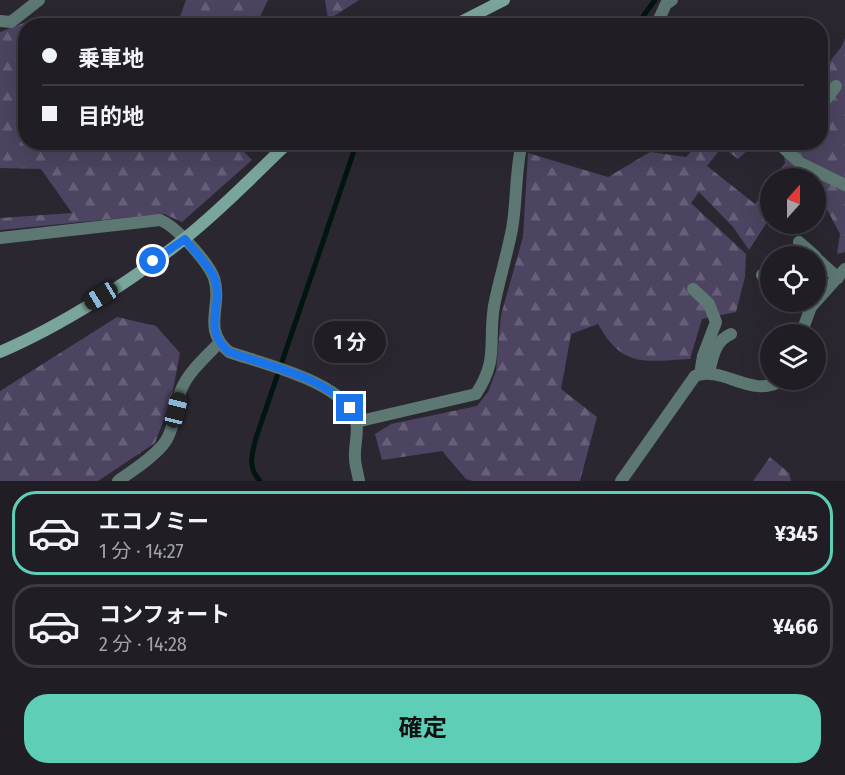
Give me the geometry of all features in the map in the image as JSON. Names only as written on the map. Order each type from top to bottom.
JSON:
[{"type":"street","points":[[0,21],[11,22],[39,0]]},
{"type":"street","points":[[469,18],[504,0]]},
{"type":"street","points":[[660,18],[666,4],[672,0]]},
{"type":"street","points":[[828,96],[836,86]]},
{"type":"street","points":[[0,352],[25,341],[121,284],[185,239],[280,150]]},
{"type":"street","points":[[356,422],[476,394],[487,377],[492,358],[494,308],[512,227],[515,172],[520,150]]},
{"type":"street","points":[[793,150],[800,163],[845,185]]},
{"type":"street","points":[[0,238],[160,220],[172,224],[214,277],[216,293],[213,327],[219,343],[229,352],[290,374],[341,397],[350,408],[356,422],[355,458],[359,481]]},
{"type":"street","points":[[799,243],[802,246]]},
{"type":"street","points":[[826,264],[842,273],[826,291]]},
{"type":"street","points":[[693,289],[710,304],[716,322],[703,356],[705,373]]},
{"type":"street","points":[[705,373],[722,338],[731,334]]},
{"type":"street","points":[[118,481],[163,445],[171,431],[181,389],[190,374],[219,343]]},
{"type":"street","points":[[621,481],[695,376],[705,373],[753,386],[760,385]]},
{"type":"green space","points":[[186,0],[268,0],[259,18],[180,18]]},
{"type":"green space","points":[[325,0],[359,0],[331,18],[328,18]]},
{"type":"green space","points":[[18,25],[18,150],[242,150],[252,160],[182,222],[164,214],[0,230],[0,218],[72,213],[41,169],[0,168],[0,32]]},
{"type":"green space","points":[[845,38],[845,252],[837,254],[840,234],[826,207],[826,168],[781,168],[785,163],[783,150],[828,150],[828,64],[842,46]]},
{"type":"green space","points":[[692,150],[720,150],[707,166],[755,204],[760,197],[760,233],[749,250],[733,227],[699,192],[691,203],[746,254],[745,277],[736,312],[702,319],[690,359],[648,361],[636,359],[617,349],[607,339],[598,324],[571,334],[561,389],[597,417],[580,481],[473,481],[466,479],[442,451],[382,460],[375,434],[391,424],[477,406],[488,392],[496,371],[501,315],[523,237],[528,153],[608,177],[650,152],[686,157]]},
{"type":"green space","points":[[726,150],[748,150],[738,159]]},
{"type":"green space","points":[[117,317],[156,326],[180,353],[171,401],[155,443],[98,481],[0,481],[0,391]]},
{"type":"green space","points":[[770,457],[789,473],[791,481],[753,481]]},
{"type":"waterway","points":[[642,18],[655,0]]},
{"type":"waterway","points":[[260,481],[252,465],[256,438],[354,150]]},
{"type":"route","points":[[153,261],[185,239],[214,277],[216,293],[213,327],[219,343],[229,352],[321,386],[341,397],[350,408]]}]
